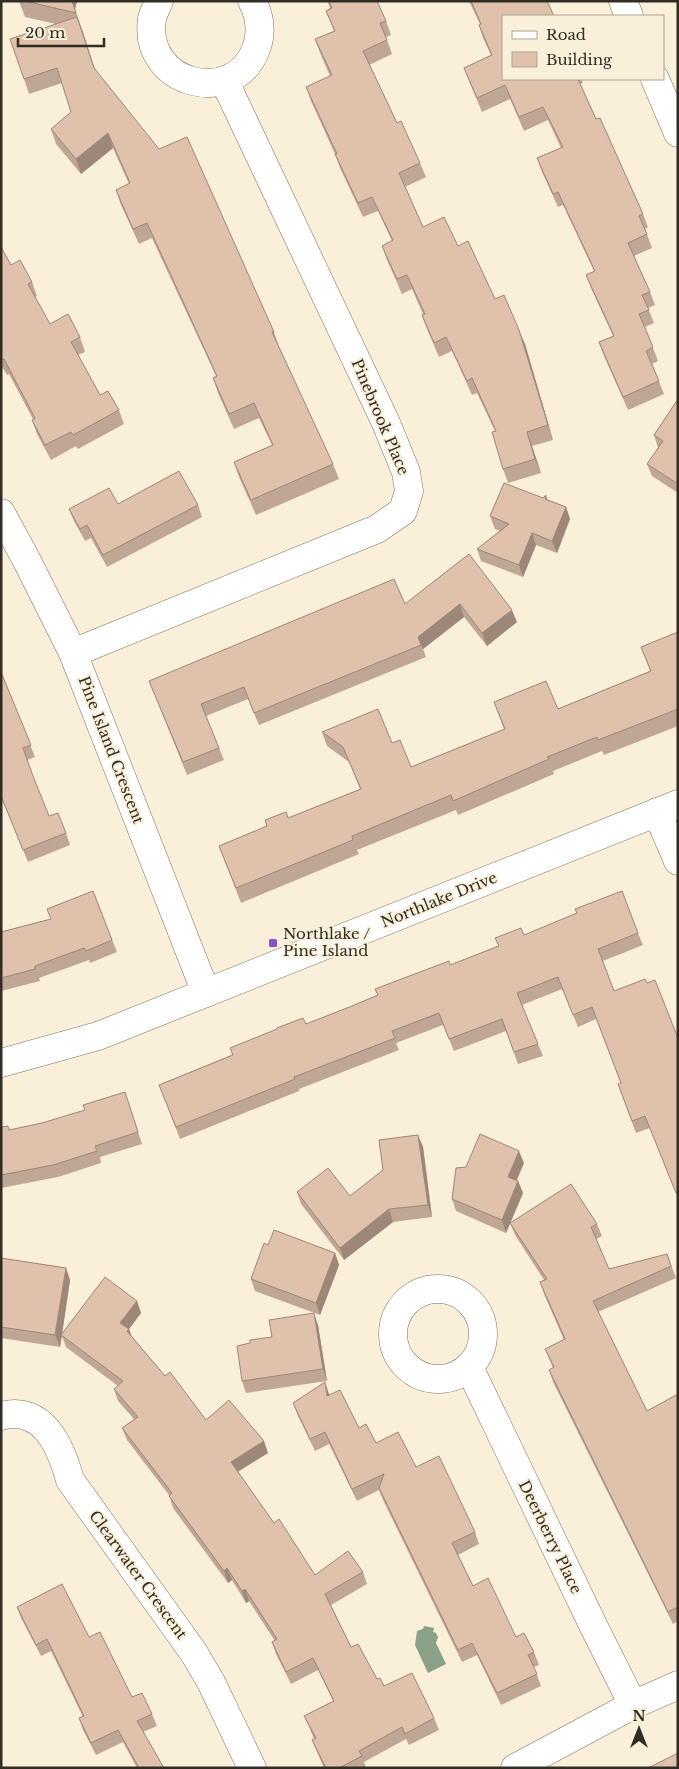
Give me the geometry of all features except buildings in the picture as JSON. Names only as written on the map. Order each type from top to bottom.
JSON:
[{"type":"street","points":[[160,1],[152,17],[151,35],[156,53],[168,68],[183,79],[202,83],[224,80],[241,70],[253,56],[259,39],[259,20],[252,1]]},
{"type":"street","points":[[623,1],[629,15]]},
{"type":"street","name":"Pinebrook Place","points":[[73,653],[377,529],[403,511],[409,490],[406,472],[386,424],[224,80]]},
{"type":"street","points":[[655,80],[678,132]]},
{"type":"street","name":"Pine Island Crescent","points":[[1,513],[26,558],[73,653],[206,993]]},
{"type":"street","points":[[668,808],[678,861]]},
{"type":"street","name":"Northlake Drive","points":[[1,1063],[98,1036],[668,808]]},
{"type":"street","name":"Deerberry Place","points":[[469,1367],[633,1706]]},
{"type":"street","name":"Clearwater Crescent","points":[[1,1416],[10,1413],[34,1417],[56,1440],[70,1480],[203,1667],[252,1768]]},
{"type":"street","points":[[515,1768],[633,1706],[678,1685]]},
{"type":"shaded area","points":[[424,1626],[434,1628],[433,1632],[438,1637],[436,1643],[446,1664],[428,1673],[415,1645],[417,1631],[423,1629]]},
{"type":"place","name":"Northlake / Pine Island","points":[[273,943]]}]
